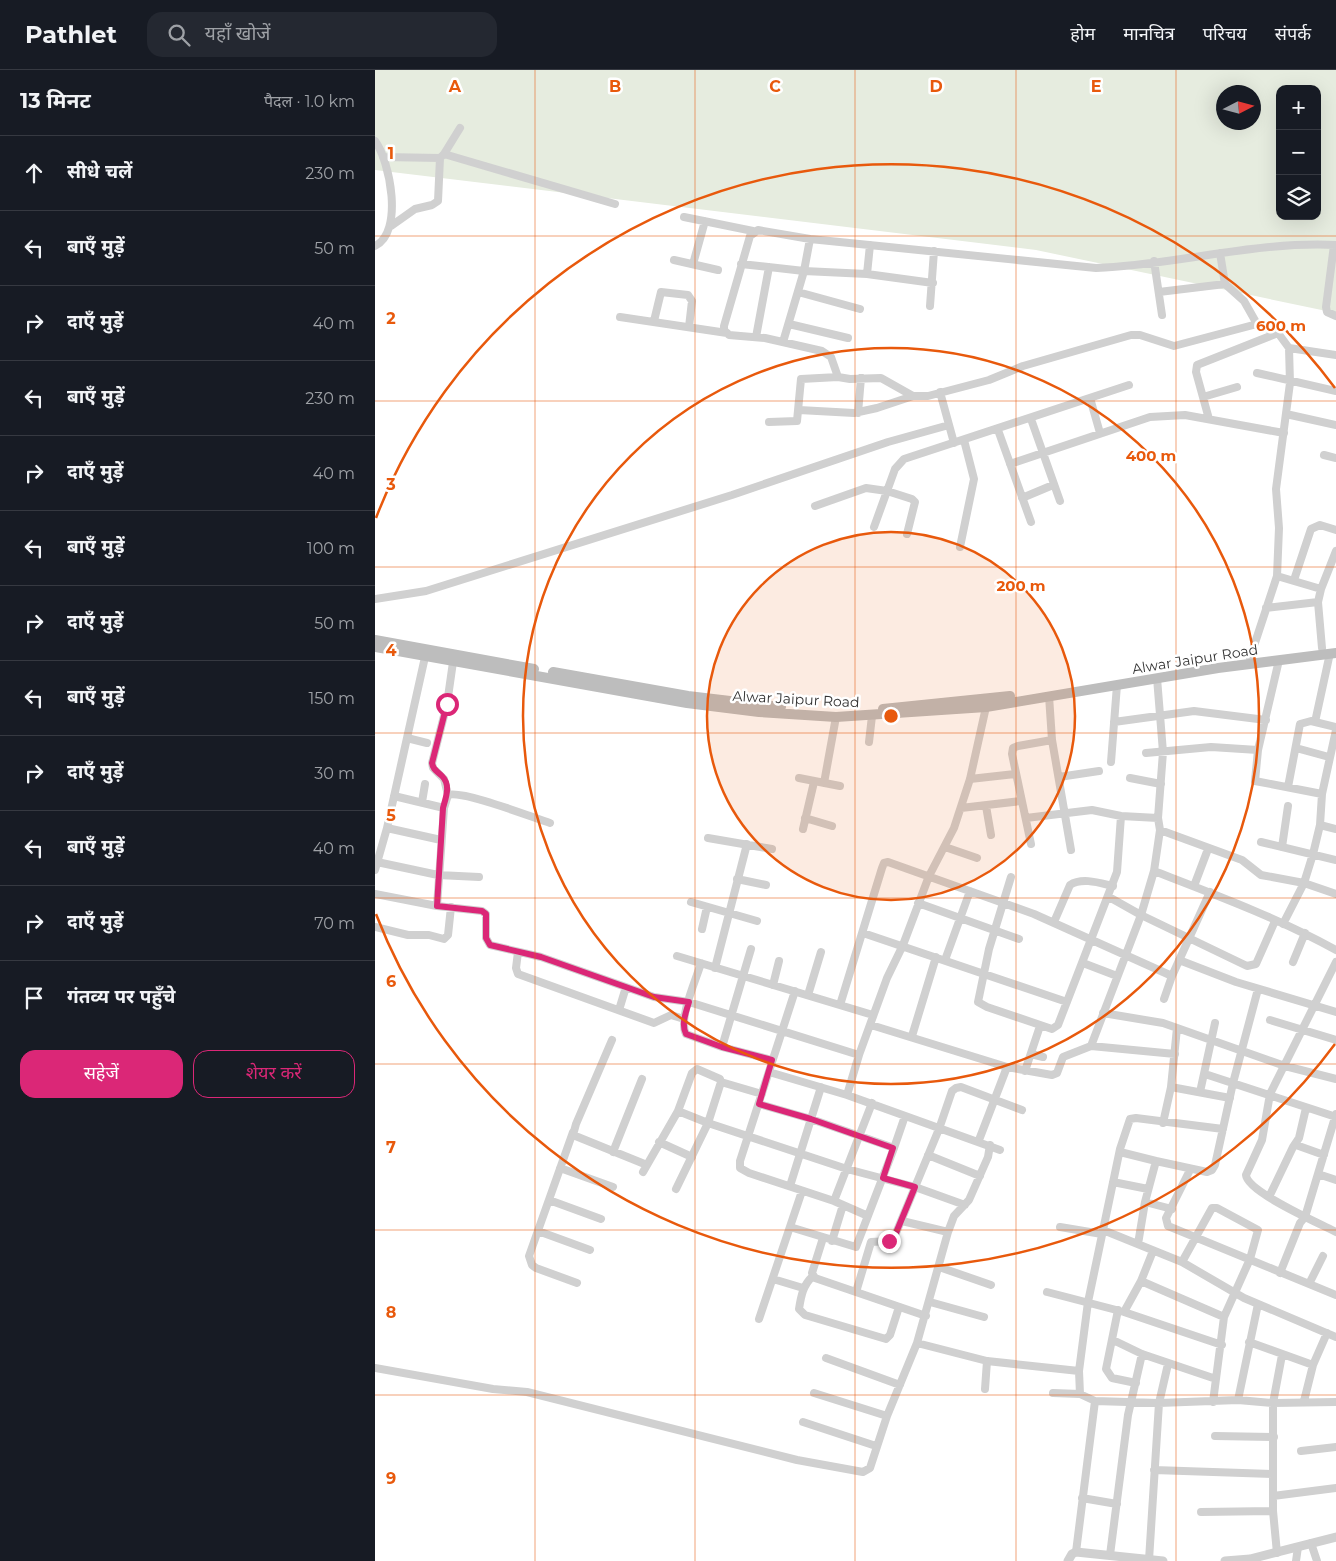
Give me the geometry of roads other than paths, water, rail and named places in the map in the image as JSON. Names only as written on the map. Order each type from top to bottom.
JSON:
[{"type":"main road","name":"Alwar Jaipur Road","points":[[375,640],[446,658],[721,708],[836,717],[986,707],[1331,650]]},
{"type":"main road","name":"Alwar Jaipur Road","points":[[375,647],[688,696],[770,706],[836,710],[988,700],[1250,658],[1331,650]]},
{"type":"street","points":[[375,246],[383,239],[391,226],[415,209],[432,205],[438,201],[442,156],[460,128]]},
{"type":"street","points":[[375,141],[383,157],[391,195],[391,226]]},
{"type":"street","points":[[383,157],[442,156],[615,204]]},
{"type":"street","points":[[684,217],[753,231],[758,230],[809,239],[1076,267],[1125,267],[1284,246],[1335,245],[1333,278],[1327,312],[1336,316]]},
{"type":"street","points":[[693,264],[705,221]]},
{"type":"street","points":[[727,334],[724,326],[741,264],[753,231]]},
{"type":"street","points":[[783,342],[804,271],[809,239]]},
{"type":"street","points":[[867,274],[870,245]]},
{"type":"street","points":[[931,306],[934,251]]},
{"type":"street","points":[[1220,253],[1225,284],[1244,301],[1257,324],[1278,333],[1289,348],[1290,382],[1276,489],[1279,528],[1277,576],[1250,658]]},
{"type":"street","points":[[674,260],[718,270]]},
{"type":"street","points":[[1154,262],[1162,314]]},
{"type":"street","points":[[741,264],[804,271],[867,274],[933,283]]},
{"type":"street","points":[[756,337],[769,267]]},
{"type":"street","points":[[1159,292],[1225,284]]},
{"type":"street","points":[[654,321],[661,292],[688,295],[692,301],[689,327]]},
{"type":"street","points":[[798,292],[860,309]]},
{"type":"street","points":[[620,317],[756,337],[827,354],[833,362],[838,377]]},
{"type":"street","points":[[789,324],[848,338]]},
{"type":"street","points":[[799,410],[858,412],[913,396],[928,396],[989,380],[1023,366],[1131,335],[1140,335],[1173,346],[1257,324]]},
{"type":"street","points":[[1209,418],[1196,372],[1197,365],[1278,333]]},
{"type":"street","points":[[1289,348],[1336,355]]},
{"type":"street","points":[[1257,373],[1336,391]]},
{"type":"street","points":[[769,422],[797,421],[801,379],[838,377],[881,378],[913,396]]},
{"type":"street","points":[[858,412],[861,378]]},
{"type":"street","points":[[875,527],[895,469],[904,459],[998,430],[1129,385]]},
{"type":"street","points":[[1203,397],[1237,387]]},
{"type":"street","points":[[940,392],[954,443]]},
{"type":"street","points":[[1090,398],[1101,433]]},
{"type":"street","points":[[1286,414],[1336,424]]},
{"type":"street","points":[[1010,464],[1150,417],[1185,415],[1284,433]]},
{"type":"street","points":[[1031,419],[1060,501]]},
{"type":"street","points":[[375,599],[426,591],[732,495],[879,445],[949,425]]},
{"type":"street","points":[[998,430],[1031,522]]},
{"type":"street","points":[[959,547],[974,479],[964,440]]},
{"type":"street","points":[[1324,455],[1336,458]]},
{"type":"street","points":[[1022,498],[1053,485]]},
{"type":"street","points":[[815,506],[866,488],[887,491],[912,499],[915,502],[907,534]]},
{"type":"street","points":[[1294,580],[1311,529],[1320,525],[1336,530]]},
{"type":"street","points":[[1315,722],[1331,650],[1318,602],[1336,551]]},
{"type":"street","points":[[1277,576],[1321,589]]},
{"type":"street","points":[[1266,608],[1318,602]]},
{"type":"street","points":[[425,656],[387,828],[376,866],[479,878]]},
{"type":"street","points":[[437,906],[443,808],[448,795],[444,778],[433,768],[432,763],[447,704],[446,658]]},
{"type":"street","points":[[1279,660],[1258,750],[1255,781],[1322,794]]},
{"type":"street","points":[[1091,1046],[1117,976],[1127,955],[1155,871],[1160,830],[1158,818],[1163,752],[1157,678]]},
{"type":"street","points":[[1111,762],[1117,685]]},
{"type":"street","points":[[1049,696],[1052,740],[1071,850]]},
{"type":"street","points":[[847,1095],[859,1055],[887,978],[903,945],[929,876],[945,847],[961,808],[970,779],[986,707]]},
{"type":"street","points":[[1114,722],[1199,711],[1266,720]]},
{"type":"street","points":[[869,742],[872,716]]},
{"type":"street","points":[[824,783],[836,717]]},
{"type":"street","points":[[1109,897],[1141,915],[1247,966],[1253,966],[1304,883],[1320,825],[1322,794],[1336,728],[1315,722],[1304,721],[1300,724],[1288,787]]},
{"type":"street","points":[[407,738],[427,743]]},
{"type":"street","points":[[1031,844],[1015,774],[1013,748],[1052,740]]},
{"type":"street","points":[[1146,753],[1211,747],[1258,750]]},
{"type":"street","points":[[1295,748],[1329,757]]},
{"type":"street","points":[[1059,777],[1099,771]]},
{"type":"street","points":[[970,779],[1015,774]]},
{"type":"street","points":[[799,778],[840,786]]},
{"type":"street","points":[[1130,778],[1161,784]]},
{"type":"street","points":[[803,830],[814,782]]},
{"type":"street","points":[[422,802],[425,784]]},
{"type":"street","points":[[448,795],[457,794],[550,823]]},
{"type":"street","points":[[394,796],[443,808]]},
{"type":"street","points":[[961,808],[1021,800]]},
{"type":"street","points":[[986,806],[991,835]]},
{"type":"street","points":[[1281,847],[1288,806]]},
{"type":"street","points":[[1025,818],[1092,810],[1121,816],[1158,818]]},
{"type":"street","points":[[1011,877],[994,930],[979,1002],[1040,1026],[1055,1028],[1093,939],[1113,886],[1117,872],[1121,816]]},
{"type":"street","points":[[805,818],[832,826]]},
{"type":"street","points":[[1320,825],[1336,828]]},
{"type":"street","points":[[387,828],[441,840]]},
{"type":"street","points":[[1160,830],[1248,863],[1256,873],[1261,875],[1304,883],[1336,894]]},
{"type":"street","points":[[708,838],[772,849]]},
{"type":"street","points":[[1261,842],[1336,860]]},
{"type":"street","points":[[715,968],[747,844]]},
{"type":"street","points":[[945,847],[977,858]]},
{"type":"street","points":[[1194,886],[1208,849]]},
{"type":"street","points":[[840,1005],[884,863],[888,862],[1054,922],[1172,976]]},
{"type":"street","points":[[1155,871],[1210,892],[1305,933],[1336,950]]},
{"type":"street","points":[[737,879],[766,884]]},
{"type":"street","points":[[1054,922],[1071,885],[1074,883],[1086,881],[1113,886]]},
{"type":"street","points":[[945,960],[970,891]]},
{"type":"street","points":[[1164,999],[1172,976],[1210,892]]},
{"type":"street","points":[[375,894],[437,906],[482,911],[486,914],[487,942],[495,946],[541,957],[654,997],[689,1002],[859,1055]]},
{"type":"street","points":[[691,902],[757,921]]},
{"type":"street","points":[[918,903],[1019,939]]},
{"type":"street","points":[[702,929],[707,907]]},
{"type":"street","points":[[375,926],[408,935],[429,935],[444,939],[448,935],[451,908]]},
{"type":"street","points":[[863,932],[1067,1002]]},
{"type":"street","points":[[1293,962],[1305,933]]},
{"type":"street","points":[[722,1047],[751,948]]},
{"type":"street","points":[[519,952],[516,968],[518,974],[654,1023],[660,1022],[671,1015],[684,1018]]},
{"type":"street","points":[[808,995],[821,952]]},
{"type":"street","points":[[677,956],[873,1016]]},
{"type":"street","points":[[912,1036],[936,956]]},
{"type":"street","points":[[1179,960],[1258,989],[1336,1012]]},
{"type":"street","points":[[773,985],[779,961]]},
{"type":"street","points":[[1335,1230],[1305,1217],[1251,1186],[1246,1181],[1246,1175],[1262,1140],[1270,1094],[1336,962]]},
{"type":"street","points":[[701,963],[684,1018],[686,1034],[722,1047],[772,1060]]},
{"type":"street","points":[[1083,963],[1117,976]]},
{"type":"street","points":[[619,1010],[626,987]]},
{"type":"street","points":[[1119,1152],[1190,1170],[1207,1172],[1212,1170],[1258,989]]},
{"type":"street","points":[[795,991],[740,1161],[740,1168],[749,1174],[843,1204],[868,1216]]},
{"type":"street","points":[[1103,1013],[1145,1019],[1177,1028],[1213,1039],[1285,1066],[1336,1079]]},
{"type":"street","points":[[1270,1020],[1336,1040]]},
{"type":"street","points":[[1201,1092],[1215,1024]]},
{"type":"street","points":[[871,1026],[912,1036],[1007,1067],[1055,1075],[1063,1057],[1091,1046],[1175,1054]]},
{"type":"street","points":[[1025,1071],[1040,1026]]},
{"type":"street","points":[[1163,1123],[1171,1087],[1177,1028]]},
{"type":"street","points":[[577,1283],[531,1265],[529,1256],[573,1132],[612,1040]]},
{"type":"street","points":[[1031,1054],[1043,1058]]},
{"type":"street","points":[[979,1140],[1007,1067]]},
{"type":"street","points":[[573,1132],[575,1136],[613,1152],[645,1169],[678,1111],[694,1070],[720,1079],[721,1082],[762,1094]]},
{"type":"street","points":[[769,1072],[821,1086],[872,1103],[939,1129],[979,1140],[1000,1150]]},
{"type":"street","points":[[1205,1074],[1270,1094],[1306,1108],[1336,1116],[1305,1217],[1300,1224],[1280,1272]]},
{"type":"street","points":[[613,1152],[642,1079]]},
{"type":"street","points":[[676,1189],[708,1123],[721,1082]]},
{"type":"street","points":[[790,1186],[821,1086]]},
{"type":"street","points":[[1171,1087],[1230,1098]]},
{"type":"street","points":[[856,1292],[871,1242],[892,1239],[902,1221],[952,1092],[956,1088],[994,1099],[1022,1110]]},
{"type":"street","points":[[834,1201],[872,1103]]},
{"type":"street","points":[[759,1104],[811,1119],[893,1148]]},
{"type":"street","points":[[1269,1197],[1293,1146],[1296,1145],[1306,1108]]},
{"type":"street","points":[[678,1111],[708,1123],[847,1169],[915,1187],[965,1205]]},
{"type":"street","points":[[790,1228],[856,1247],[905,1116]]},
{"type":"street","points":[[1080,1394],[1079,1371],[1088,1302],[1119,1152],[1131,1119],[1137,1118],[1163,1123],[1223,1129]]},
{"type":"street","points":[[659,1142],[692,1157]]},
{"type":"street","points":[[375,1368],[493,1389],[527,1392],[797,1460],[863,1472],[870,1468],[887,1416],[917,1342],[930,1302],[948,1232],[955,1216],[965,1205],[980,1176],[988,1157],[990,1145]]},
{"type":"street","points":[[1296,1145],[1324,1155]]},
{"type":"street","points":[[928,1156],[980,1176]]},
{"type":"street","points":[[1139,1244],[1145,1202],[1156,1161]]},
{"type":"street","points":[[560,1168],[613,1187]]},
{"type":"street","points":[[1190,1170],[1166,1218],[1168,1226],[1336,1295]]},
{"type":"street","points":[[1318,1174],[1336,1180]]},
{"type":"street","points":[[1113,1182],[1148,1189]]},
{"type":"street","points":[[759,1319],[802,1191]]},
{"type":"street","points":[[549,1200],[601,1219]]},
{"type":"street","points":[[1145,1202],[1172,1208]]},
{"type":"street","points":[[832,1241],[843,1204]]},
{"type":"street","points":[[1182,1262],[1209,1210],[1217,1208],[1258,1230],[1250,1259],[1224,1317],[1213,1402]]},
{"type":"street","points":[[902,1221],[948,1232]]},
{"type":"street","points":[[1060,1227],[1102,1232],[1139,1244],[1182,1262],[1258,1304],[1336,1337]]},
{"type":"street","points":[[538,1231],[590,1250]]},
{"type":"street","points":[[823,1238],[813,1276],[803,1288],[800,1304],[801,1312],[886,1339],[891,1335],[899,1307]]},
{"type":"street","points":[[1135,1383],[1112,1378],[1107,1374],[1106,1369],[1121,1311],[1141,1280],[1153,1251]]},
{"type":"street","points":[[1309,1284],[1323,1256]]},
{"type":"street","points":[[939,1267],[991,1286]]},
{"type":"street","points":[[813,1276],[926,1316]]},
{"type":"street","points":[[773,1279],[803,1288]]},
{"type":"street","points":[[1141,1280],[1224,1317]]},
{"type":"street","points":[[1047,1292],[1121,1311],[1221,1345]]},
{"type":"street","points":[[930,1302],[985,1318]]},
{"type":"street","points":[[1238,1400],[1258,1304]]},
{"type":"street","points":[[1304,1401],[1313,1365],[1327,1333]]},
{"type":"street","points":[[1113,1340],[1168,1364],[1216,1379]]},
{"type":"street","points":[[917,1342],[987,1360],[1079,1371]]},
{"type":"street","points":[[1249,1342],[1313,1365]]},
{"type":"street","points":[[1110,1555],[1132,1401],[1142,1354]]},
{"type":"street","points":[[1277,1553],[1273,1510],[1273,1403],[1282,1355]]},
{"type":"street","points":[[826,1358],[900,1385]]},
{"type":"street","points":[[985,1389],[987,1360]]},
{"type":"street","points":[[1149,1560],[1159,1403],[1168,1364]]},
{"type":"street","points":[[813,1393],[887,1416]]},
{"type":"street","points":[[1053,1393],[1080,1394],[1095,1401],[1159,1403],[1238,1400],[1273,1403],[1304,1401],[1336,1402]]},
{"type":"street","points":[[1076,1552],[1095,1401]]},
{"type":"street","points":[[803,1422],[876,1446]]},
{"type":"street","points":[[1215,1436],[1274,1437]]},
{"type":"street","points":[[1301,1451],[1336,1447]]},
{"type":"street","points":[[1154,1470],[1273,1474]]},
{"type":"street","points":[[1273,1496],[1336,1488]]},
{"type":"street","points":[[1082,1498],[1117,1504]]},
{"type":"street","points":[[1201,1512],[1273,1510]]},
{"type":"street","points":[[1225,1561],[1250,1559],[1336,1537]]},
{"type":"street","points":[[1311,1543],[1317,1561]]},
{"type":"street","points":[[1296,1561],[1298,1547]]},
{"type":"street","points":[[1067,1561],[1076,1552],[1163,1561]]}]
